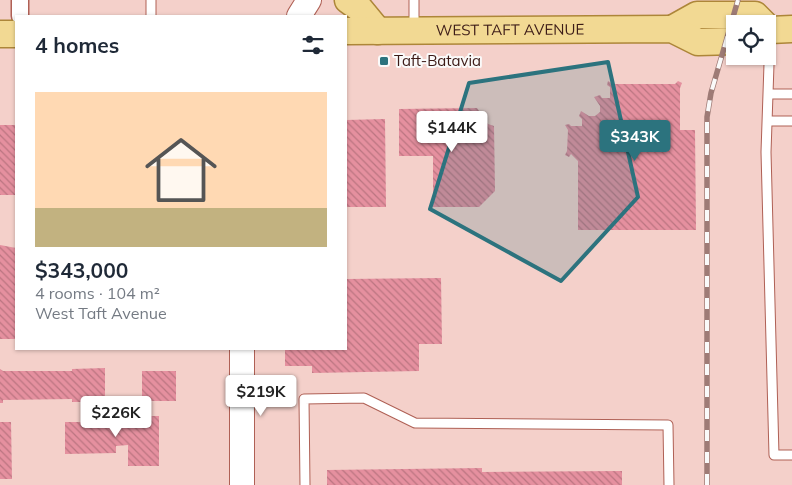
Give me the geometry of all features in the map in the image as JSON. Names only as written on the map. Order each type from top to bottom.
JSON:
[{"type":"main road","points":[[348,0],[359,8],[378,31]]},
{"type":"main road","name":"WEST TAFT AVENUE","points":[[672,29],[697,16],[726,16]]},
{"type":"main road","name":"WEST TAFT AVENUE","points":[[347,31],[672,29],[698,42],[726,42]]},
{"type":"main road","points":[[0,34],[15,34]]},
{"type":"street","points":[[20,0],[20,15]]},
{"type":"street","points":[[300,15],[309,0]]},
{"type":"street","points":[[242,350],[242,485]]},
{"type":"lane","points":[[151,0],[151,15]]},
{"type":"lane","points":[[414,0],[414,31]]},
{"type":"lane","points":[[771,65],[766,152],[774,455],[792,455]]},
{"type":"lane","points":[[770,94],[792,94]]},
{"type":"lane","points":[[768,121],[792,121]]},
{"type":"lane","points":[[304,485],[304,399],[364,398],[415,423],[668,424],[669,485]]},
{"type":"highlighted area","points":[[608,62],[638,197],[561,281],[430,209],[469,83]]},
{"type":"building","points":[[608,81],[613,84],[675,84],[678,81],[682,83],[680,88],[680,130],[695,130],[696,230],[578,230],[578,161],[571,154],[569,157],[565,155],[567,151],[568,130],[565,125],[582,126],[582,119],[579,116],[581,111],[589,116],[595,116],[600,112],[600,106],[594,97],[600,95],[602,98],[610,98]]},
{"type":"building","points":[[477,108],[488,124],[494,126],[495,191],[479,207],[433,207],[433,156],[399,156],[399,109]]},
{"type":"building","points":[[385,119],[386,207],[347,207],[347,120]]},
{"type":"building","points":[[0,125],[15,125],[15,195],[0,195]]},
{"type":"building","points":[[0,245],[15,248],[15,339],[0,339]]},
{"type":"building","points":[[441,278],[442,344],[419,344],[419,371],[312,373],[312,366],[285,366],[285,350],[347,350],[347,279]]},
{"type":"building","points":[[105,368],[105,402],[72,402],[72,399],[3,400],[3,403],[0,403],[0,369],[3,371],[72,371],[72,369]]},
{"type":"building","points":[[142,371],[176,371],[176,401],[142,401]]},
{"type":"building","points":[[91,416],[159,416],[159,466],[128,466],[128,445],[116,446],[116,453],[65,454],[65,422],[91,422]]},
{"type":"building","points":[[0,422],[11,422],[12,479],[0,479]]},
{"type":"building","points":[[482,468],[482,472],[622,471],[622,485],[327,485],[327,470]]},
{"type":"railway","points":[[707,485],[707,117],[711,93],[738,0]]},
{"type":"place","name":"Taft-Batavia","points":[[384,61]]}]
